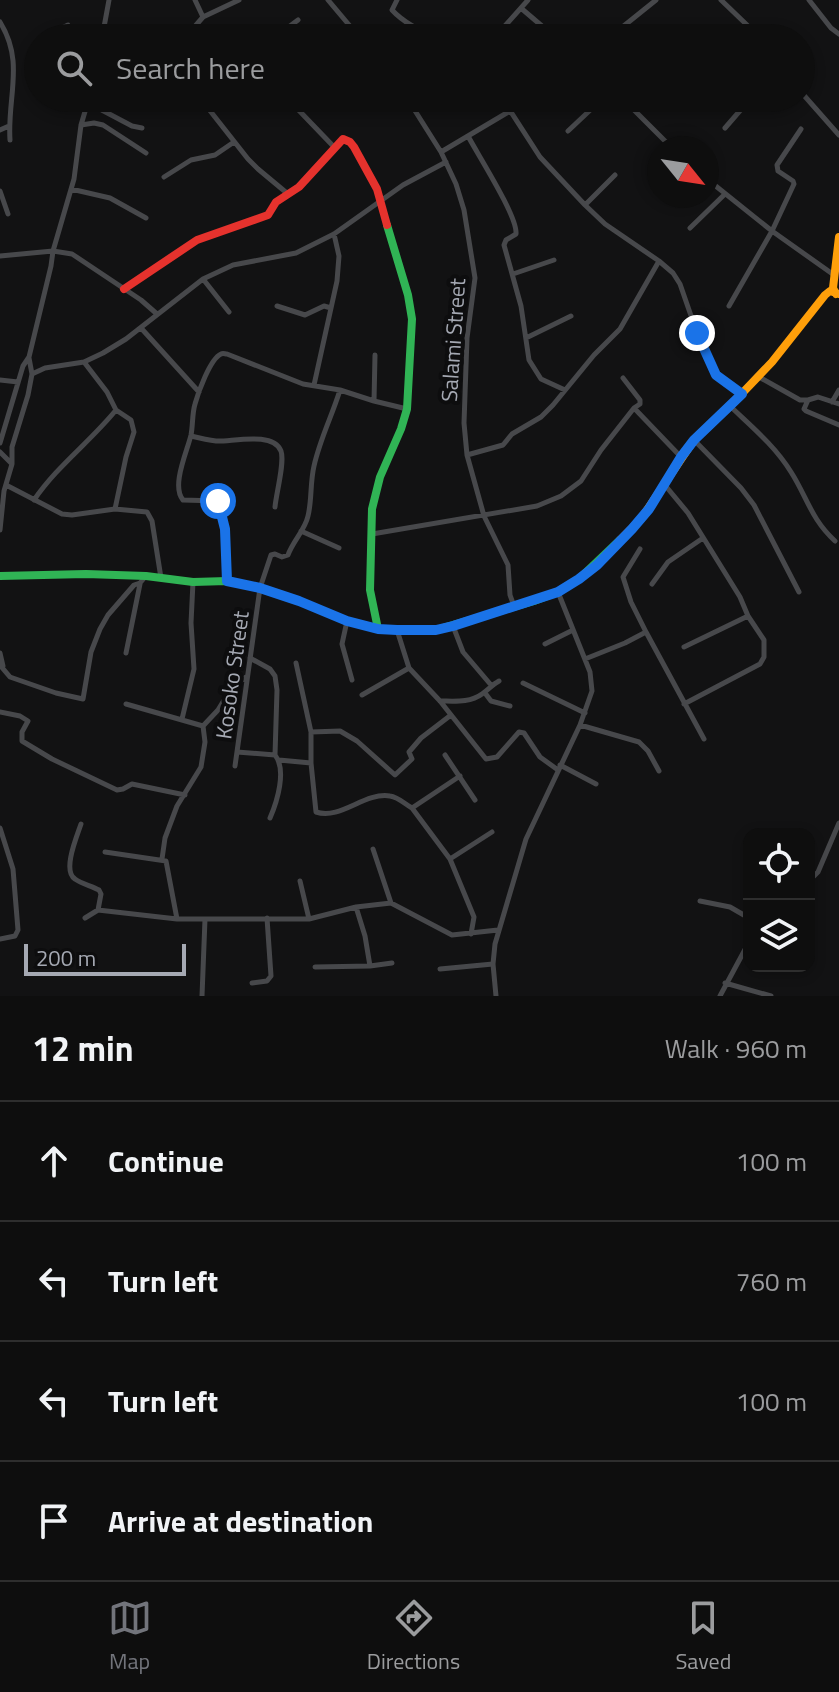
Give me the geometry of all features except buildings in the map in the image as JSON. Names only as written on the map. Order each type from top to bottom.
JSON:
[{"type":"street","points":[[105,24],[109,0]]},
{"type":"street","points":[[195,0],[203,17]]},
{"type":"street","points":[[197,24],[203,17],[239,0]]},
{"type":"street","points":[[328,0],[348,24]]},
{"type":"street","points":[[397,0],[392,10],[409,24]]},
{"type":"street","points":[[507,24],[528,0]]},
{"type":"street","points":[[626,24],[656,0]]},
{"type":"street","points":[[721,0],[746,24]]},
{"type":"street","points":[[809,0],[839,34]]},
{"type":"street","points":[[522,9],[540,24]]},
{"type":"street","points":[[293,24],[298,20]]},
{"type":"street","points":[[0,22],[10,40],[15,67],[10,140]]},
{"type":"street","points":[[815,108],[839,135]]},
{"type":"street","points":[[0,443],[23,366],[29,357],[53,251],[71,189],[85,112]]},
{"type":"street","points":[[108,112],[132,126],[142,128]]},
{"type":"street","points":[[211,112],[258,169],[289,195]]},
{"type":"street","points":[[300,112],[336,149]]},
{"type":"street","name":"Salami Street","points":[[416,112],[446,162],[464,210],[475,278],[467,338],[464,423],[467,455],[484,516]]},
{"type":"street","points":[[441,152],[508,112]]},
{"type":"street","points":[[511,112],[540,157],[585,205],[605,224],[673,273],[716,375],[742,394]]},
{"type":"street","points":[[568,131],[588,112]]},
{"type":"street","points":[[636,112],[660,136]]},
{"type":"street","points":[[725,128],[739,112]]},
{"type":"street","points":[[81,125],[103,125],[146,153]]},
{"type":"street","points":[[0,130],[9,126]]},
{"type":"street","points":[[729,306],[772,231],[794,184],[778,171],[778,162],[801,129]]},
{"type":"street","points":[[468,136],[517,228],[516,234],[504,245],[513,274],[529,360],[541,379],[565,390]]},
{"type":"street","points":[[124,289],[198,240],[268,215],[276,202],[289,195],[343,139],[354,147],[377,189],[411,308],[407,409],[385,464],[372,509],[370,590],[378,629]]},
{"type":"street","points":[[164,177],[191,160],[215,155],[234,142]]},
{"type":"street","points":[[32,374],[45,368],[84,362],[114,347],[203,279],[233,265],[296,253],[334,234],[403,185],[446,162]]},
{"type":"street","points":[[585,205],[615,175]]},
{"type":"street","points":[[71,189],[110,198],[146,218]]},
{"type":"street","points":[[719,189],[835,276]]},
{"type":"street","points":[[0,191],[8,214]]},
{"type":"street","points":[[690,228],[725,194]]},
{"type":"street","points":[[314,385],[337,281],[339,256],[334,234]]},
{"type":"street","points":[[837,294],[833,288],[839,237]]},
{"type":"street","points":[[0,256],[53,251],[76,256],[157,314]]},
{"type":"street","points":[[513,274],[554,260]]},
{"type":"street","points":[[467,455],[504,444],[512,434],[544,414],[620,329],[659,261]]},
{"type":"street","points":[[203,279],[229,312]]},
{"type":"street","points":[[0,576],[86,574],[143,580],[227,581],[299,601],[347,621],[397,630],[436,630],[453,626],[558,592],[579,579],[613,549],[641,519],[694,440],[759,377],[825,295],[830,291],[837,294]]},
{"type":"street","points":[[277,306],[305,315],[323,306],[331,308]]},
{"type":"street","points":[[526,338],[571,316]]},
{"type":"street","points":[[141,327],[199,392]]},
{"type":"street","points":[[227,581],[225,529],[218,501],[183,500],[179,493],[194,406],[213,362],[224,353],[290,380],[407,409]]},
{"type":"street","points":[[374,401],[375,355]]},
{"type":"street","points":[[0,530],[12,464],[12,447],[32,374],[29,357]]},
{"type":"street","points":[[84,362],[107,392],[116,410],[131,420],[134,432],[115,509]]},
{"type":"street","points":[[759,377],[800,400],[818,397],[836,403],[839,390]]},
{"type":"street","points":[[372,534],[537,506],[571,490],[640,404],[623,378]]},
{"type":"street","points":[[0,380],[18,382]]},
{"type":"street","points":[[339,548],[301,531],[308,515],[312,471],[319,443],[340,390]]},
{"type":"street","points":[[808,400],[806,411],[839,425]]},
{"type":"street","points":[[730,406],[782,459],[815,519],[835,541]]},
{"type":"street","points":[[634,408],[681,457]]},
{"type":"street","points":[[34,500],[54,472],[100,430],[116,410]]},
{"type":"street","points":[[191,436],[219,441],[246,438],[276,445],[282,454],[275,507]]},
{"type":"street","points":[[694,440],[754,505],[799,592]]},
{"type":"street","points":[[12,447],[0,451],[12,464]]},
{"type":"street","points":[[664,484],[688,513],[740,597],[765,647],[762,663],[684,704]]},
{"type":"street","points":[[6,485],[62,514],[115,509],[144,511],[150,515],[161,578]]},
{"type":"street","points":[[484,516],[508,565],[514,606]]},
{"type":"street","name":"Kosoko Street","points":[[235,766],[260,588],[271,555],[288,555],[301,531]]},
{"type":"street","points":[[652,584],[668,562],[703,538]]},
{"type":"street","points":[[640,549],[623,577],[631,602],[704,739]]},
{"type":"street","points":[[126,653],[143,580]]},
{"type":"street","points":[[0,653],[2,666],[10,677],[83,699],[91,652],[104,620],[134,585],[143,580]]},
{"type":"street","points":[[182,719],[194,669],[191,623],[193,582]]},
{"type":"street","points":[[496,996],[493,964],[498,930],[526,839],[580,725],[592,691],[590,672],[558,592]]},
{"type":"street","points":[[684,647],[748,616]]},
{"type":"street","points":[[347,621],[342,644],[352,680]]},
{"type":"street","points":[[453,626],[463,652],[491,685]]},
{"type":"street","points":[[397,630],[409,668],[486,759],[497,757],[519,732],[524,733],[540,757],[596,784]]},
{"type":"street","points":[[545,644],[573,630]]},
{"type":"street","points":[[585,659],[646,632]]},
{"type":"street","points":[[250,658],[270,669],[275,676],[277,690],[279,790],[270,818]]},
{"type":"street","points":[[296,663],[311,732],[316,812],[325,815],[378,795],[393,796],[412,808],[450,859],[474,917],[471,934]]},
{"type":"street","points":[[362,695],[409,668]]},
{"type":"street","points":[[203,726],[218,710],[232,687],[247,676]]},
{"type":"street","points":[[440,701],[471,700],[499,681]]},
{"type":"street","points":[[523,683],[585,713]]},
{"type":"street","points":[[485,693],[491,701],[510,706]]},
{"type":"street","points":[[126,704],[203,726]]},
{"type":"street","points":[[0,712],[28,721],[22,732],[22,741],[117,790],[132,784],[185,795]]},
{"type":"street","points":[[311,732],[340,731],[357,741],[395,775],[412,759],[409,752],[421,738],[451,715]]},
{"type":"street","points":[[580,725],[639,742],[659,771]]},
{"type":"street","points":[[162,859],[165,838],[177,806],[201,767],[205,742],[203,726]]},
{"type":"street","points":[[237,752],[311,763]]},
{"type":"street","points":[[445,755],[475,800]]},
{"type":"street","points":[[412,808],[460,776]]},
{"type":"street","points":[[815,875],[839,823]]},
{"type":"street","points":[[81,824],[73,847],[70,871],[74,879],[99,890],[98,910]]},
{"type":"street","points":[[0,828],[13,869],[18,930],[15,936],[0,939]]},
{"type":"street","points":[[450,859],[492,832]]},
{"type":"street","points":[[373,849],[391,903]]},
{"type":"street","points":[[105,852],[166,861],[177,919]]},
{"type":"street","points":[[300,881],[309,919]]},
{"type":"street","points":[[700,901],[730,907],[743,915]]},
{"type":"street","points":[[85,918],[98,910],[177,919],[309,919],[356,907],[391,903],[452,935],[498,930]]},
{"type":"street","points":[[356,907],[370,966]]},
{"type":"street","points":[[252,983],[267,981],[271,976],[267,918]]},
{"type":"street","points":[[202,996],[205,919]]},
{"type":"street","points":[[720,996],[743,952]]},
{"type":"street","points":[[315,967],[392,963]]},
{"type":"street","points":[[440,969],[493,964]]},
{"type":"street","points":[[725,983],[771,996]]},
{"type":"traffic: fast","points":[[378,629],[370,590],[372,509],[380,477],[407,409],[412,319],[387,225]]},
{"type":"traffic: fast","points":[[0,576],[86,574],[146,576],[193,582],[227,581],[260,588],[347,621],[378,629],[436,630],[558,592],[579,579],[620,540]]},
{"type":"traffic: slow","points":[[836,294],[833,288],[839,237]]},
{"type":"traffic: slow","points":[[620,540],[641,519],[694,440],[772,362],[825,295],[830,291],[839,294]]},
{"type":"traffic: jam","points":[[124,289],[197,240],[268,215],[276,202],[299,187],[343,139],[354,147],[377,189],[387,225]]},
{"type":"route","points":[[218,501],[225,529],[227,581],[260,588],[347,621],[378,629],[436,630],[534,601],[558,592],[597,565],[641,519],[694,440],[742,394],[716,375],[697,333]]}]
